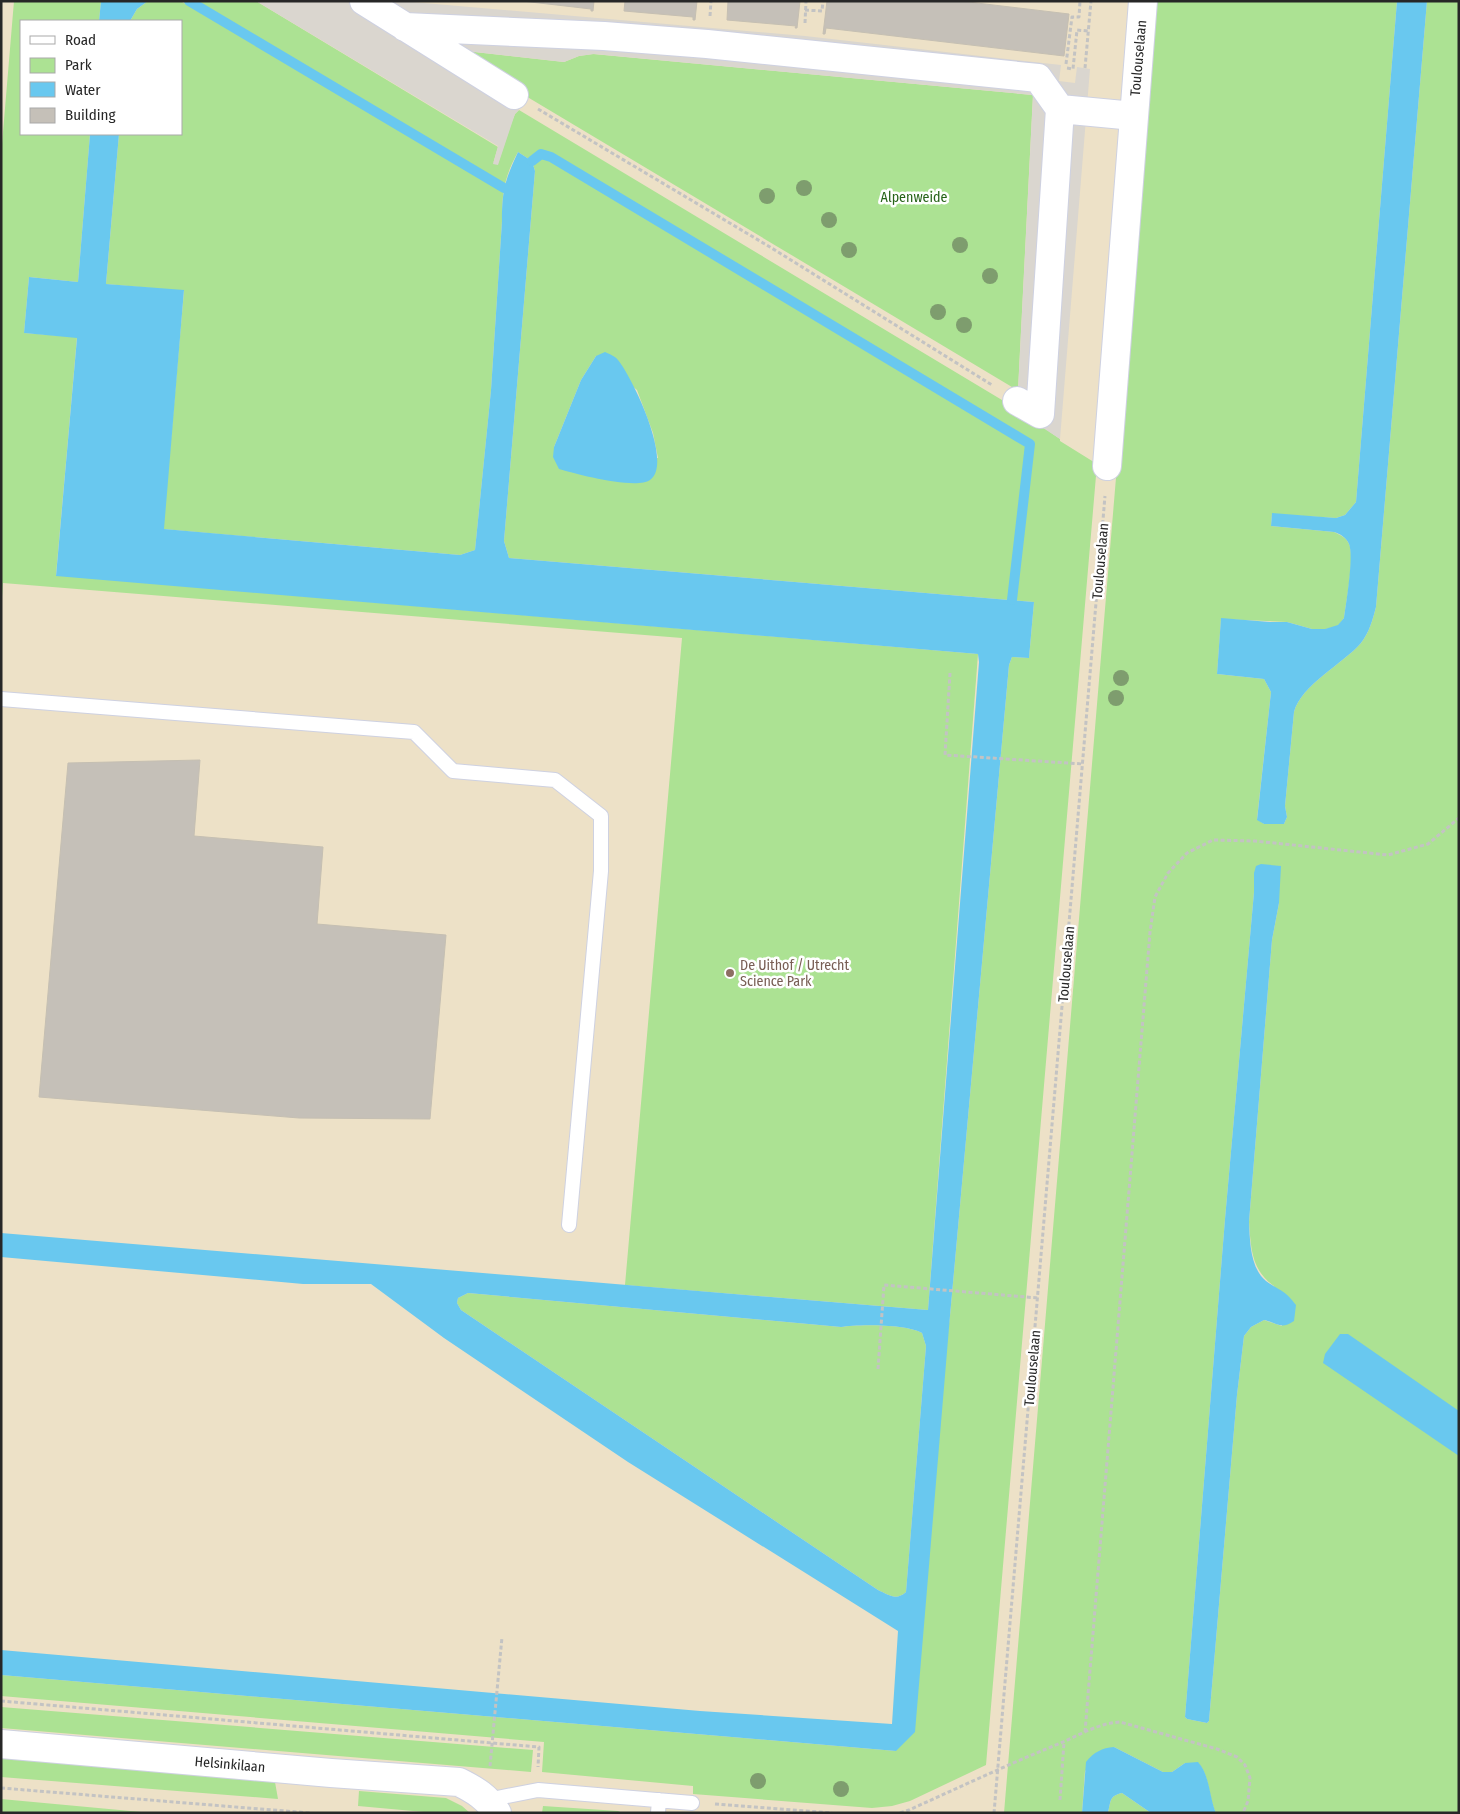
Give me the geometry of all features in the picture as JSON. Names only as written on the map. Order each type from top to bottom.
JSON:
[{"type":"street","points":[[364,1],[514,95]]},
{"type":"street","name":"Toulouselaan","points":[[1107,466],[1143,1]]},
{"type":"street","points":[[405,27],[498,20],[708,36],[805,33],[1038,78],[1060,109],[1040,414],[1018,401]]},
{"type":"street","name":"Toulouselaan","points":[[1060,109],[1134,116]]},
{"type":"street","name":"Helsinkilaan","points":[[1,1744],[330,1773],[459,1782],[478,1791],[492,1806]]},
{"type":"lane","points":[[1,699],[414,732],[453,772],[555,780],[601,816],[600,871],[569,1225]]},
{"type":"lane","points":[[492,1806],[538,1790],[658,1806],[692,1802]]},
{"type":"path","points":[[805,33],[806,1]]},
{"type":"path","points":[[805,33],[822,11],[823,1]]},
{"type":"path","points":[[1080,1],[1079,17],[1072,17],[1066,68],[1073,69],[1078,30],[1088,31]]},
{"type":"path","points":[[1085,68],[1091,1]]},
{"type":"path","points":[[514,95],[770,246],[1018,401]]},
{"type":"path","name":"Toulouselaan","points":[[994,1813],[1107,466]]},
{"type":"path","points":[[950,673],[945,755],[1083,764]]},
{"type":"path","points":[[1085,1732],[1154,897],[1168,873],[1187,853],[1213,840],[1256,841],[1388,854],[1428,844],[1459,818]]},
{"type":"path","points":[[878,1369],[884,1285],[1038,1298]]},
{"type":"path","points":[[492,1806],[492,1743],[502,1637]]},
{"type":"path","points":[[1,1701],[539,1747],[538,1790]]},
{"type":"path","points":[[900,1813],[1085,1732],[1111,1722],[1120,1722],[1217,1749],[1237,1757],[1245,1765],[1250,1778],[1248,1802],[1243,1813]]},
{"type":"path","points":[[1060,1800],[1064,1742]]},
{"type":"path","points":[[1,1788],[310,1813]]},
{"type":"path","points":[[692,1802],[832,1813]]},
{"type":"shaded area","name":"De Uithof / Utrecht Science Park","points":[[1,1],[1459,1],[1459,1813],[1,1813]]},
{"type":"shaded area","points":[[256,1],[401,1],[805,36],[1061,65],[1059,81],[1075,83],[1077,67],[1090,69],[1060,439],[1017,411],[1033,95],[594,54],[579,56],[564,62],[457,50],[514,95],[519,110],[515,114],[498,165],[493,164],[498,146]]},
{"type":"green space","points":[[14,1],[101,1],[99,20],[20,20],[20,135],[90,135],[78,282],[29,277],[24,333],[77,337],[56,575],[978,654],[928,1310],[625,1285],[682,638],[3,583],[1,611],[1,156]]},
{"type":"green space","points":[[148,1],[180,1],[188,5],[189,1],[256,1],[498,147],[493,164],[515,114],[519,110],[1017,409],[1060,439],[1060,441],[1097,464],[986,1765],[910,1801],[892,1806],[872,1808],[693,1794],[693,1786],[542,1772],[544,1742],[1,1696],[1,1675],[896,1751],[950,1316],[1009,665],[1012,657],[1029,658],[1034,602],[509,558],[504,541],[535,171],[532,161],[518,152],[507,177],[503,193],[491,390],[475,550],[460,555],[163,529],[184,291],[106,284],[119,135],[182,135],[182,20],[131,20],[137,9]],"holes":[[[596,356],[637,390],[653,433],[658,458],[554,447],[581,380]]]},
{"type":"green space","points":[[1156,1],[1397,1],[1356,502],[1345,515],[1336,518],[1272,514],[1271,526],[1334,532],[1343,536],[1348,542],[1351,550],[1351,568],[1344,618],[1338,626],[1326,629],[1312,629],[1287,622],[1221,619],[1217,674],[1264,679],[1271,692],[1257,819],[1264,824],[1284,824],[1287,817],[1285,806],[1294,712],[1298,702],[1314,684],[1361,643],[1372,621],[1376,607],[1427,1],[1459,1],[1459,1813],[1216,1813],[1205,1774],[1198,1763],[1185,1763],[1172,1772],[1163,1772],[1114,1747],[1085,1771],[1082,1813],[1004,1813]],"holes":[[[1254,873],[1279,903],[1272,940],[1249,1222],[1254,1258],[1261,1273],[1274,1286],[1282,1326],[1264,1320],[1251,1327],[1244,1336],[1237,1395],[1209,1721],[1207,1723],[1185,1717],[1225,1219],[1254,892]]]},
{"type":"green space","name":"Alpenweide","points":[[457,50],[564,62],[579,56],[593,54],[1033,95],[1018,390],[514,89]]},
{"type":"green space","points":[[468,1293],[841,1327],[859,1325],[894,1326],[922,1333],[926,1346],[906,1592],[896,1597],[878,1590],[461,1310],[457,1303],[458,1298]]},
{"type":"green space","points":[[1,1707],[533,1750],[531,1772],[1,1728]]},
{"type":"green space","points":[[1,1758],[275,1782],[278,1799],[1,1777]]},
{"type":"green space","points":[[359,1791],[446,1798],[462,1806],[470,1813],[435,1813],[358,1806]]},
{"type":"green space","points":[[1122,1793],[1151,1813],[1108,1813],[1113,1797]]},
{"type":"green space","points":[[1,1799],[152,1813],[1,1813]]},
{"type":"green space","points":[[543,1806],[618,1811],[622,1813],[542,1813]]},
{"type":"water","points":[[101,1],[148,1],[137,9],[131,20],[99,20]]},
{"type":"water","points":[[1397,1],[1427,1],[1376,607],[1372,621],[1361,643],[1314,684],[1298,702],[1294,712],[1285,806],[1287,817],[1284,824],[1264,824],[1257,820],[1271,692],[1264,679],[1217,674],[1221,618],[1287,622],[1312,629],[1325,629],[1338,625],[1344,618],[1351,559],[1348,542],[1343,536],[1334,532],[1271,526],[1272,513],[1336,518],[1345,515],[1356,502]]},
{"type":"water","points":[[90,135],[119,135],[106,284],[184,290],[164,529],[460,555],[475,550],[491,390],[503,201],[507,178],[518,152],[532,161],[535,171],[504,541],[509,558],[1034,602],[1029,658],[1012,657],[1009,665],[950,1316],[915,1732],[896,1751],[1,1675],[1,1650],[700,1711],[892,1724],[898,1631],[628,1462],[444,1338],[371,1284],[303,1284],[1,1257],[1,1233],[928,1310],[979,662],[978,654],[56,576],[77,338],[24,333],[29,277],[78,282]],"holes":[[[468,1293],[841,1327],[859,1325],[894,1326],[915,1330],[922,1333],[926,1346],[906,1592],[896,1597],[878,1590],[461,1310],[457,1303],[458,1298]]]},
{"type":"water","points":[[605,352],[617,359],[624,369],[641,401],[654,439],[657,456],[656,471],[650,480],[643,483],[606,480],[559,469],[553,457],[554,447],[581,380],[596,356]]},
{"type":"water","points":[[1261,864],[1281,866],[1279,903],[1272,940],[1249,1222],[1250,1237],[1254,1262],[1261,1276],[1285,1293],[1296,1305],[1294,1321],[1290,1324],[1279,1325],[1264,1320],[1251,1327],[1244,1336],[1237,1395],[1209,1721],[1207,1723],[1185,1717],[1225,1219],[1254,892],[1254,873],[1256,866]]},
{"type":"water","points":[[1340,1334],[1348,1334],[1459,1411],[1459,1456],[1323,1363],[1325,1354]]},
{"type":"water","points":[[1114,1747],[1163,1772],[1172,1772],[1185,1763],[1198,1762],[1205,1773],[1216,1813],[1151,1813],[1122,1793],[1113,1797],[1108,1813],[1082,1813],[1086,1762],[1098,1751]]},
{"type":"building","points":[[522,1],[594,1],[593,11],[591,11],[591,9]]},
{"type":"building","points":[[625,1],[697,1],[695,20],[693,20],[693,17],[624,11]]},
{"type":"building","points":[[728,1],[800,1],[797,28],[795,28],[796,26],[727,20]]},
{"type":"building","points":[[827,1],[960,1],[1069,14],[1064,56],[826,28],[825,34],[823,34]]},
{"type":"building","points":[[200,760],[194,836],[323,847],[317,924],[446,935],[430,1119],[299,1118],[39,1097],[68,763]]},
{"type":"waterway","points":[[189,1],[504,188]]},
{"type":"waterway","points":[[532,161],[541,154],[551,157],[1030,444],[1012,600]]},
{"type":"place","name":"De Uithof / Utrecht Science Park","points":[[730,973]]}]
